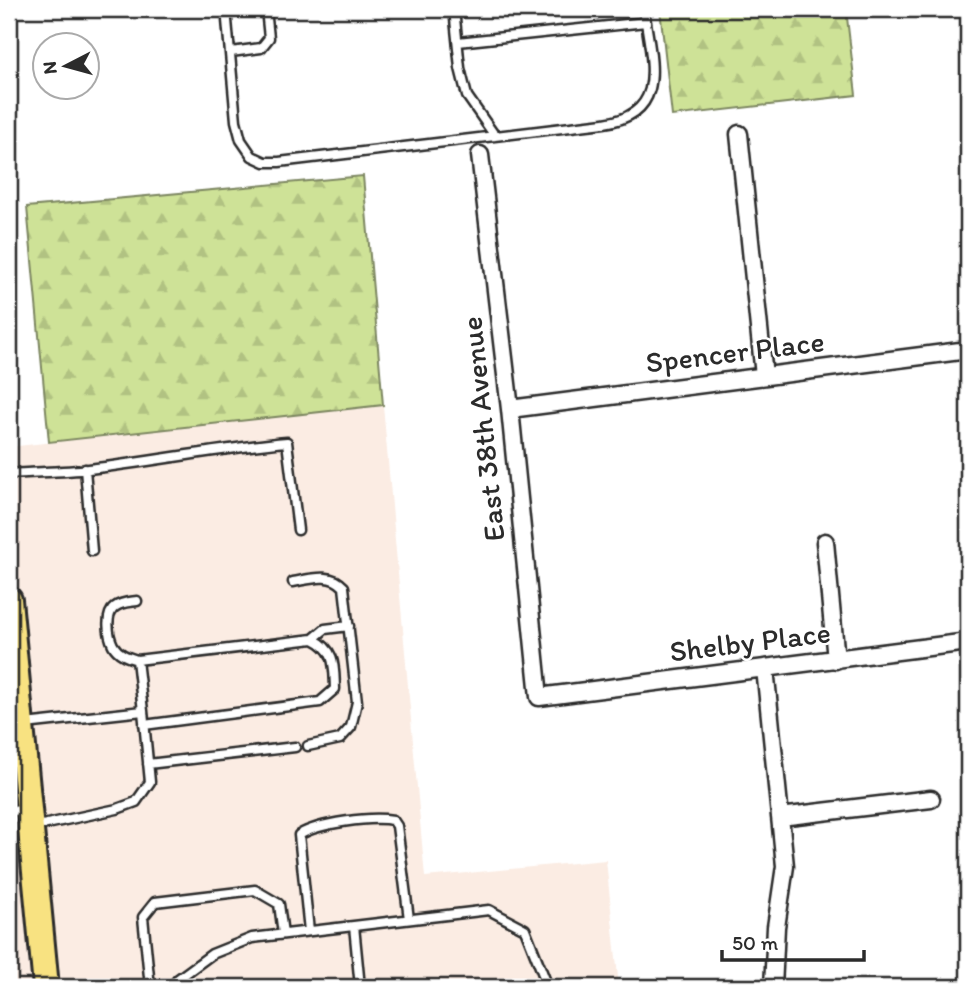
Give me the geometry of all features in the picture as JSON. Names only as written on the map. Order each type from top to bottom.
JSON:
[{"type":"main road","points":[[9,600],[21,724],[23,816],[46,987]]},
{"type":"street","points":[[739,134],[764,376]]},
{"type":"street","name":"East 38th Avenue","points":[[480,155],[510,409],[539,697]]},
{"type":"street","name":"Spencer Place","points":[[510,409],[968,350]]},
{"type":"street","points":[[825,542],[836,660]]},
{"type":"street","name":"Shelby Place","points":[[539,697],[968,642]]},
{"type":"street","points":[[765,668],[785,866],[776,927],[773,987]]},
{"type":"street","points":[[780,817],[931,799]]},
{"type":"lane","points":[[226,9],[236,121],[241,140],[252,156],[265,162],[618,121],[635,112],[648,99],[653,80],[644,9]]},
{"type":"lane","points":[[231,52],[261,48],[269,38],[267,9]]},
{"type":"lane","points":[[454,9],[460,68],[467,96],[495,136]]},
{"type":"lane","points":[[458,42],[646,22]]},
{"type":"lane","points":[[9,474],[85,469],[157,460],[225,447],[287,442],[298,530]]},
{"type":"lane","points":[[85,469],[92,551]]},
{"type":"lane","points":[[293,582],[328,577],[337,579],[344,587],[357,702],[351,727],[340,739],[308,746]]},
{"type":"lane","points":[[137,601],[117,604],[110,611],[108,620],[113,646],[123,656],[136,660],[313,639],[325,629],[349,625]]},
{"type":"lane","points":[[144,725],[320,702],[335,689],[334,671],[331,654],[324,645],[313,639]]},
{"type":"lane","points":[[23,816],[117,809],[136,802],[150,782],[136,660]]},
{"type":"lane","points":[[21,724],[143,712]]},
{"type":"lane","points":[[148,764],[295,747]]},
{"type":"lane","points":[[309,931],[299,835],[332,824],[382,818],[393,820],[397,826],[409,919]]},
{"type":"lane","points":[[150,987],[143,917],[155,902],[255,890],[279,904],[283,934]]},
{"type":"lane","points":[[172,987],[178,979],[212,954],[252,938],[489,910],[525,929],[548,987]]},
{"type":"lane","points":[[354,926],[360,987]]},
{"type":"shaded area","points":[[383,405],[425,877],[606,860],[619,987],[54,987],[9,512],[9,447]]},
{"type":"shaded area","points":[[17,747],[38,987],[9,987],[9,748]]},
{"type":"green space","points":[[660,9],[846,9],[856,95],[672,116]]},
{"type":"green space","points":[[363,176],[383,405],[49,442],[27,207]]}]
